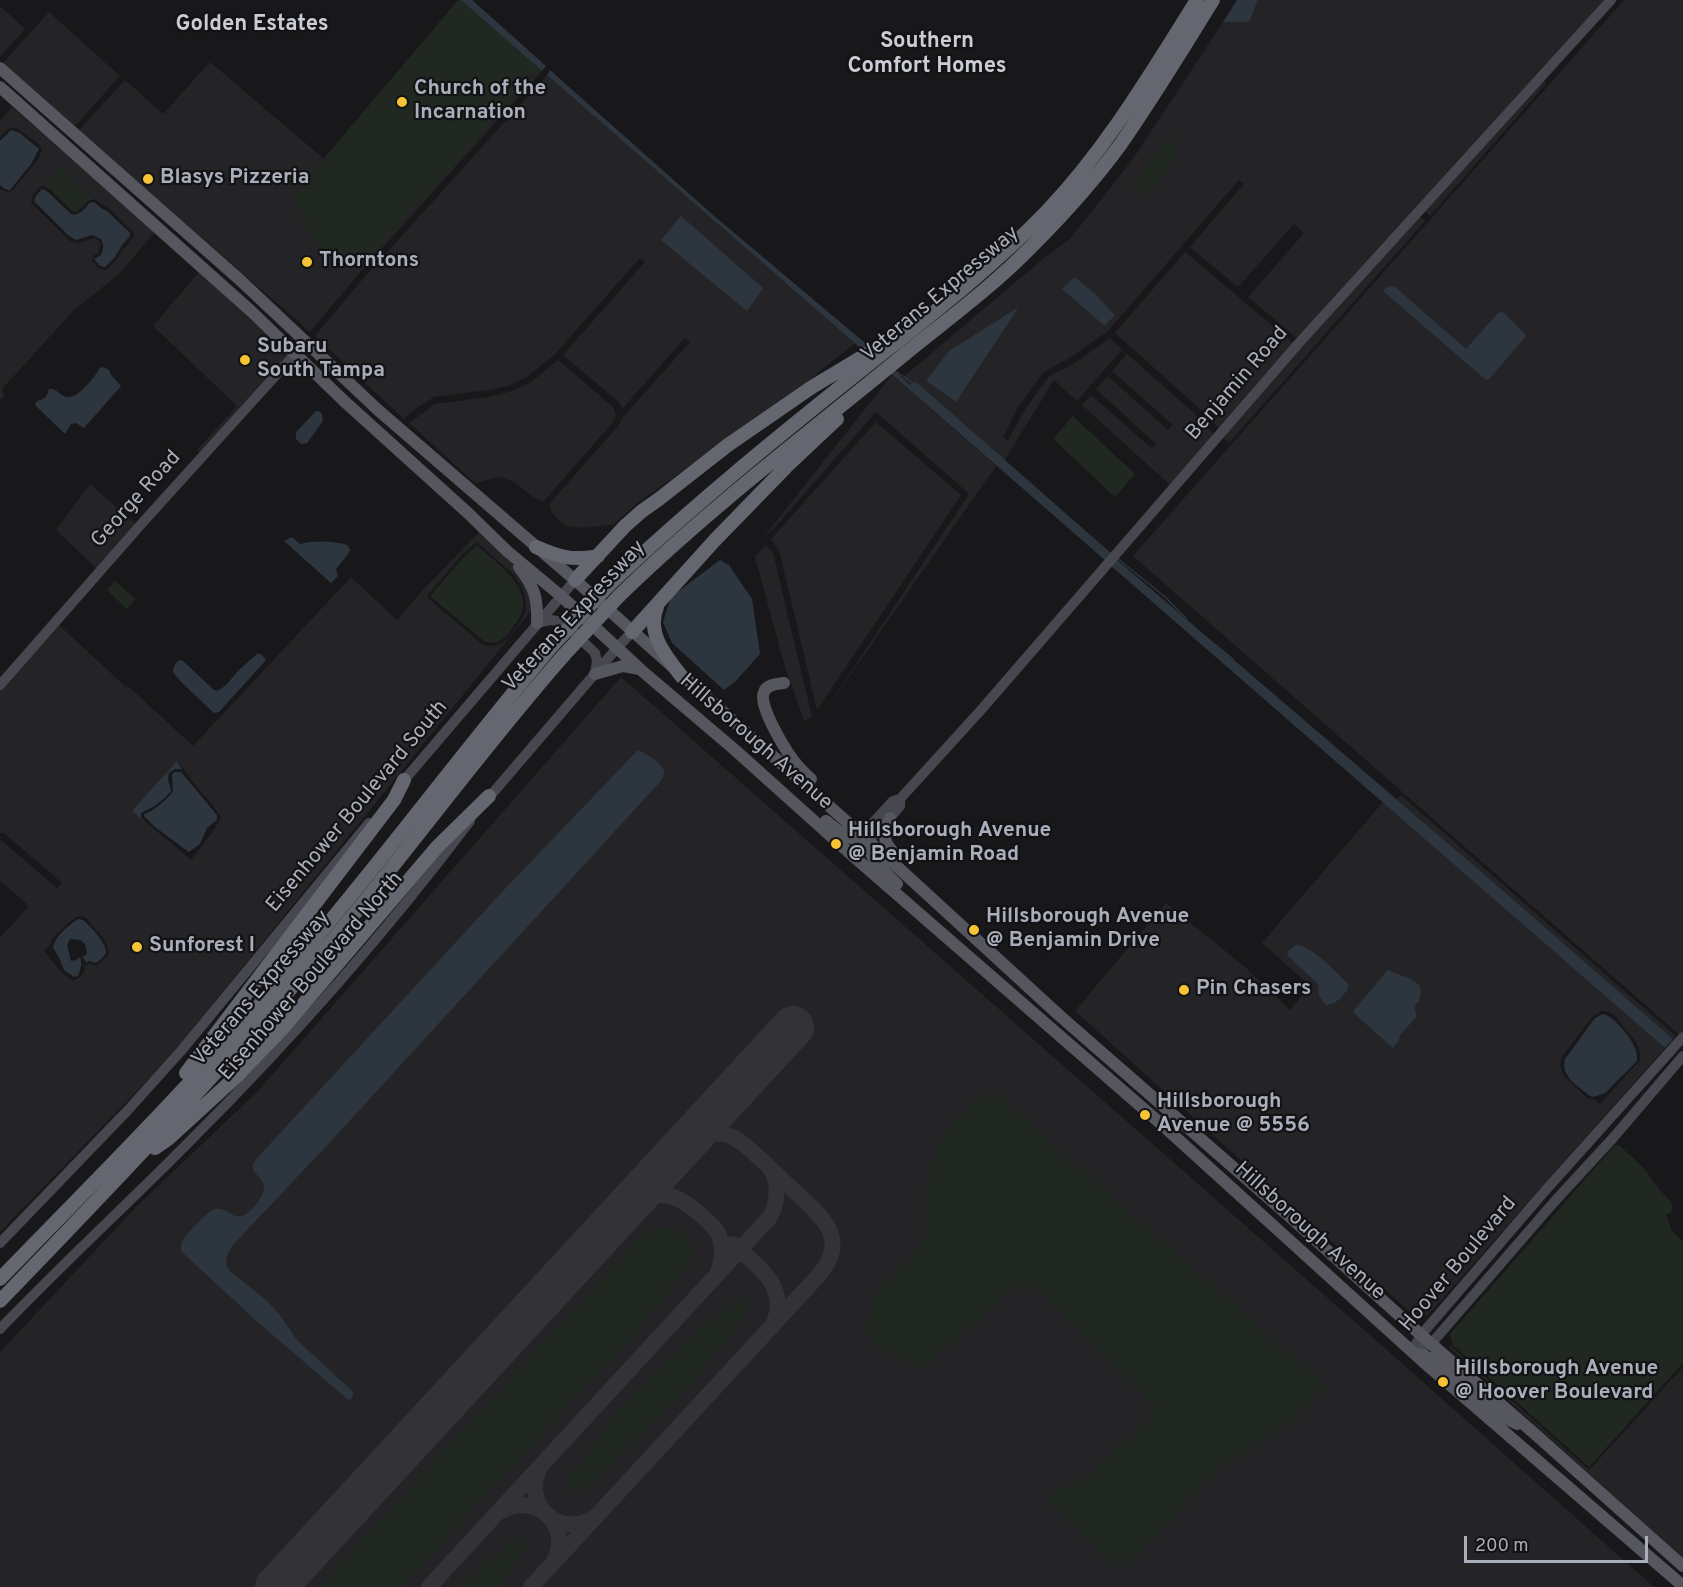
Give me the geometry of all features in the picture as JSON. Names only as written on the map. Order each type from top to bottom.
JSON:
[{"type":"highway","name":"Veterans Expressway","points":[[0,1267],[186,1073],[306,937],[484,714],[662,524],[872,351],[888,343],[986,259],[1043,204],[1107,124],[1187,0]]},
{"type":"highway","points":[[575,580],[642,511],[728,445],[812,387],[857,365],[985,271],[1048,209],[1093,157],[1197,0]]},
{"type":"highway","name":"Veterans Expressway","points":[[0,1301],[242,1046],[333,939],[506,722],[619,596],[681,537],[727,498],[1009,268],[1080,196],[1120,145],[1213,0]]},
{"type":"highway","points":[[633,632],[742,512],[864,393],[876,378]]},
{"type":"highway","points":[[536,547],[566,558],[598,556]]},
{"type":"highway","points":[[662,598],[654,616],[655,636],[663,653],[682,676]]},
{"type":"highway","points":[[0,1279],[191,1080],[278,984],[346,903],[549,644]]},
{"type":"highway","points":[[186,1073],[394,800],[404,780]]},
{"type":"highway","points":[[137,1158],[168,1138],[258,1055],[284,1028],[437,847],[489,796]]},
{"type":"main road","name":"Benjamin Road","points":[[867,840],[870,826],[893,801],[900,800],[1298,344],[1611,0]]},
{"type":"main road","name":"Hillsborough Avenue","points":[[0,68],[242,281],[378,410],[575,580],[1099,1050],[1683,1566]]},
{"type":"main road","points":[[0,76],[15,81]]},
{"type":"main road","name":"Hillsborough Avenue","points":[[0,87],[296,352],[347,403],[507,551],[1160,1123],[1412,1351],[1683,1586]]},
{"type":"main road","points":[[125,198],[141,202],[175,232],[183,230]]},
{"type":"main road","name":"George Road","points":[[0,685],[159,504],[306,342]]},
{"type":"main road","points":[[404,454],[419,457],[474,502],[483,500]]},
{"type":"main road","points":[[507,551],[534,591],[537,623],[551,620],[562,622],[595,653],[597,661],[595,674],[622,666],[641,670]]},
{"type":"main road","name":"Eisenhower Boulevard South","points":[[0,1243],[181,1051],[404,780],[575,580]]},
{"type":"main road","name":"Eisenhower Boulevard North","points":[[0,1329],[192,1140],[287,1040],[375,939],[489,796],[633,632]]},
{"type":"main road","points":[[784,682],[765,688],[762,694],[763,702],[772,724],[797,766],[828,795],[837,813]]},
{"type":"main road","points":[[735,750],[845,836],[857,841],[867,840],[869,851],[875,861],[985,971]]},
{"type":"main road","name":"Benjamin Road","points":[[867,840],[879,832],[900,806],[900,800]]},
{"type":"main road","points":[[890,818],[884,831],[888,847],[940,896],[957,921]]},
{"type":"main road","points":[[1022,1004],[1028,1000],[1035,1002],[1087,1046],[1099,1050]]},
{"type":"main road","name":"Hoover Boulevard","points":[[1412,1351],[1421,1335],[1683,1037]]},
{"type":"main road","name":"Hoover Boulevard","points":[[1412,1351],[1431,1344],[1683,1056]]},
{"type":"main road","points":[[1160,1123],[1181,1135],[1231,1175],[1244,1178]]},
{"type":"main road","points":[[1412,1351],[1437,1360],[1501,1416],[1529,1429]]},
{"type":"main road","points":[[1542,1463],[1558,1466],[1601,1504],[1614,1513],[1623,1513]]},
{"type":"shaded area","points":[[458,0],[461,0],[539,68],[420,204],[418,203],[362,266],[317,246],[292,196]]},
{"type":"shaded area","points":[[461,0],[472,0],[546,66],[542,71]]},
{"type":"shaded area","points":[[1237,0],[1258,0],[1249,22],[1223,22]]},
{"type":"shaded area","points":[[1258,0],[1606,1],[1298,339],[1248,297],[1304,233],[1294,224],[1238,287],[1190,247],[1244,184],[1239,180],[1108,331],[1068,359],[1044,372],[1018,407],[1003,438],[1008,440],[1024,411],[1049,376],[1072,365],[1110,338],[1122,350],[1077,401],[1054,380],[1004,461],[917,383],[909,386],[902,378],[1044,258],[1070,239],[1135,156],[1223,22],[1249,22]],"holes":[[[1180,150],[1147,197],[1130,189]],[[1075,277],[1093,292],[1114,315],[1106,326]],[[1018,308],[956,402],[926,380]]]},
{"type":"shaded area","points":[[1624,0],[1683,0],[1683,1038],[1133,556]]},
{"type":"shaded area","points":[[0,6],[25,29],[0,57]]},
{"type":"shaded area","points":[[49,12],[120,76],[75,126],[3,63]]},
{"type":"shaded area","points":[[210,62],[324,159],[292,196],[419,204],[539,68],[542,71],[357,276],[310,332],[79,130],[125,80],[163,114]]},
{"type":"shaded area","points":[[550,70],[713,215],[871,348],[865,352],[547,75]]},
{"type":"shaded area","points":[[547,75],[855,343],[809,380],[635,505],[614,524],[583,528],[562,523],[552,513],[549,504],[690,342],[685,338],[622,409],[619,402],[563,355],[645,262],[640,258],[556,353],[527,377],[508,386],[434,397],[404,419],[315,336],[362,280]]},
{"type":"shaded area","points":[[1542,80],[1546,84],[1430,216],[1425,211]]},
{"type":"shaded area","points":[[12,107],[155,232],[119,274],[75,309],[2,389],[4,397],[0,400],[0,189],[7,192],[13,190],[39,158],[42,149],[39,144],[16,128],[9,128],[0,137],[0,121]],"holes":[[[58,169],[63,169],[133,232],[134,236],[106,270],[98,268],[92,260],[94,255],[100,252],[98,250],[101,245],[99,241],[94,238],[79,243],[70,241],[31,203],[33,194],[44,186]]]},
{"type":"shaded area","points":[[11,130],[20,133],[39,149],[31,164],[10,190],[0,185],[0,141]]},
{"type":"shaded area","points":[[1168,135],[1180,150],[1147,197],[1129,189]]},
{"type":"shaded area","points":[[58,169],[63,169],[94,199],[88,201],[77,212],[72,211],[44,186]]},
{"type":"shaded area","points":[[42,189],[71,214],[79,213],[89,203],[94,202],[130,233],[115,257],[105,267],[100,266],[94,259],[102,252],[101,239],[92,235],[76,240],[68,235],[34,201]]},
{"type":"shaded area","points":[[681,216],[763,288],[747,311],[661,240]]},
{"type":"shaded area","points":[[1420,217],[1425,221],[1229,443],[1222,437],[1301,346]]},
{"type":"shaded area","points":[[1185,252],[1294,344],[1220,429],[1115,333]]},
{"type":"shaded area","points":[[199,272],[289,355],[201,453],[197,450],[237,406],[153,326]]},
{"type":"shaded area","points":[[1075,277],[1115,315],[1105,326],[1062,289]]},
{"type":"shaded area","points":[[1394,286],[1466,349],[1502,311],[1525,334],[1525,337],[1486,380],[1383,291],[1387,287]]},
{"type":"shaded area","points":[[1019,307],[956,402],[926,381],[949,351]]},
{"type":"shaded area","points":[[1127,354],[1193,412],[1215,435],[1171,486],[1082,405],[1091,395],[1151,448],[1156,444],[1096,389],[1108,376],[1168,430],[1173,425],[1112,371]]},
{"type":"shaded area","points":[[558,360],[613,407],[616,415],[614,421],[543,502],[514,482],[500,477],[475,483],[409,423],[435,404],[509,392],[530,383]]},
{"type":"shaded area","points":[[103,367],[109,370],[121,386],[84,428],[76,423],[71,424],[65,434],[36,406],[35,403],[46,397],[49,389],[67,397],[76,395]]},
{"type":"shaded area","points":[[893,368],[909,385],[916,382],[1112,554],[1106,561],[889,372]]},
{"type":"shaded area","points":[[892,375],[996,466],[820,718],[968,496],[967,492],[876,412],[763,538]]},
{"type":"shaded area","points":[[316,411],[322,414],[323,421],[307,443],[301,444],[296,439],[296,432]]},
{"type":"shaded area","points":[[1073,416],[1135,474],[1115,497],[1053,439]]},
{"type":"shaded area","points":[[876,422],[961,495],[817,710],[779,550],[771,539]]},
{"type":"shaded area","points":[[90,484],[137,525],[97,569],[56,530]]},
{"type":"shaded area","points":[[479,532],[511,562],[524,580],[534,607],[170,1057],[0,1232],[0,938],[29,906],[0,881],[0,841],[57,888],[62,883],[4,833],[0,833],[0,690],[58,624],[193,746],[351,577],[397,620]],"holes":[[[477,542],[515,576],[525,595],[526,608],[522,619],[510,636],[495,646],[483,645],[427,596],[461,556]],[[178,761],[221,817],[191,860],[133,811]],[[82,916],[87,919],[107,944],[109,954],[97,966],[83,964],[85,969],[81,977],[73,981],[62,973],[44,951],[53,938],[77,917]]]},
{"type":"shaded area","points":[[292,537],[300,544],[324,542],[347,545],[350,550],[336,569],[338,576],[331,583],[284,541]]},
{"type":"shaded area","points":[[477,545],[511,576],[522,596],[523,606],[519,618],[506,636],[494,643],[485,642],[430,596]]},
{"type":"shaded area","points":[[766,545],[773,553],[812,717],[804,721],[785,667],[755,557]]},
{"type":"shaded area","points":[[1116,559],[1673,1039],[1665,1048],[1110,565]]},
{"type":"shaded area","points":[[720,560],[729,565],[752,599],[760,654],[734,683],[724,690],[672,643],[663,622],[671,597]]},
{"type":"shaded area","points":[[115,581],[136,599],[127,609],[107,590]]},
{"type":"shaded area","points":[[258,653],[266,660],[219,712],[214,713],[173,672],[177,662],[183,661],[214,690],[218,691]]},
{"type":"shaded area","points":[[621,677],[1654,1587],[0,1587],[0,1352],[136,1207],[258,1091]]},
{"type":"shaded area","points":[[638,750],[663,768],[664,775],[658,784],[232,1246],[226,1258],[227,1267],[231,1272],[267,1301],[297,1340],[353,1392],[350,1400],[260,1324],[184,1254],[181,1251],[182,1242],[187,1234],[212,1210],[225,1210],[233,1215],[242,1216],[253,1208],[264,1191],[262,1180],[253,1169],[253,1164],[258,1157],[503,891]]},
{"type":"shaded area","points":[[177,761],[182,769],[175,769],[169,773],[171,791],[157,804],[141,813],[141,818],[145,822],[132,811]]},
{"type":"shaded area","points":[[181,772],[217,815],[217,820],[207,828],[200,844],[189,852],[144,816],[164,802],[173,791],[172,774]]},
{"type":"shaded area","points":[[1401,795],[1676,1036],[1673,1039],[1397,799]]},
{"type":"shaded area","points":[[1383,802],[1665,1048],[1427,1316],[1411,1313],[1075,1011],[1166,903],[1244,966],[1290,1010],[1310,986],[1262,943]],"holes":[[[1602,1011],[1609,1012],[1636,1042],[1640,1060],[1600,1104],[1587,1098],[1564,1076],[1560,1066],[1562,1057],[1593,1016]]]},
{"type":"shaded area","points":[[78,919],[83,920],[97,935],[104,944],[106,952],[96,963],[89,961],[87,963],[82,956],[87,953],[85,944],[80,940],[70,939],[67,945],[71,961],[80,957],[81,962],[78,976],[74,977],[64,970],[53,947],[66,928]]},
{"type":"shaded area","points":[[1296,945],[1316,954],[1347,983],[1349,986],[1337,1001],[1326,1005],[1318,992],[1319,986],[1316,982],[1287,955],[1289,950]]},
{"type":"shaded area","points":[[1388,970],[1417,983],[1421,991],[1419,1001],[1415,1006],[1417,1016],[1400,1035],[1393,1048],[1353,1011]]},
{"type":"shaded area","points":[[1603,1014],[1616,1022],[1629,1037],[1636,1050],[1637,1061],[1605,1093],[1594,1097],[1571,1080],[1564,1065],[1565,1059],[1595,1018]]},
{"type":"shaded area","points":[[994,1092],[1324,1384],[1325,1389],[1301,1409],[1295,1420],[1224,1465],[1209,1478],[1161,1531],[1132,1561],[1124,1566],[1116,1567],[1048,1503],[1048,1495],[1056,1488],[1074,1485],[1101,1464],[1148,1421],[1153,1406],[1142,1391],[1034,1284],[1016,1286],[937,1356],[929,1367],[919,1367],[886,1353],[875,1347],[869,1337],[867,1323],[875,1294],[923,1244],[928,1184],[942,1138],[966,1107]]},
{"type":"shaded area","points":[[1615,1145],[1620,1146],[1643,1167],[1673,1207],[1666,1215],[1672,1231],[1683,1241],[1683,1363],[1589,1467],[1453,1345],[1450,1334]]},
{"type":"shaded area","points":[[656,1226],[673,1229],[684,1235],[691,1244],[693,1252],[689,1264],[642,1326],[407,1581],[400,1587],[319,1587],[643,1234]]},
{"type":"shaded area","points":[[737,1298],[746,1302],[747,1311],[703,1371],[634,1445],[579,1492],[575,1493],[568,1489],[568,1478],[614,1417],[675,1351]]},
{"type":"shaded area","points":[[1450,1345],[1588,1469],[1683,1367],[1683,1558],[1450,1348]]},
{"type":"shaded area","points":[[517,1537],[526,1542],[526,1549],[499,1587],[457,1587]]},
{"type":"waterway","points":[[897,372],[913,383]]},
{"type":"waterway","points":[[1117,558],[1165,597],[1186,618]]},
{"type":"waterway","points":[[1216,645],[1233,659]]},
{"type":"taxiway","points":[[429,1587],[770,1217],[776,1199],[775,1179],[769,1167],[752,1151],[735,1138],[724,1134],[713,1134],[684,1146]]},
{"type":"taxiway","points":[[531,1587],[827,1264],[833,1243],[827,1225],[772,1170]]},
{"type":"taxiway","points":[[582,1258],[627,1209],[645,1198],[662,1195],[684,1202],[715,1229],[720,1238],[722,1252],[717,1274]]},
{"type":"taxiway","points":[[733,1244],[760,1269],[774,1288],[778,1310],[774,1323]]},
{"type":"taxiway","points":[[540,1468],[535,1482],[536,1494],[540,1506],[547,1515],[569,1524],[582,1523],[595,1517]]},
{"type":"taxiway","points":[[501,1511],[514,1506],[527,1505],[548,1515],[559,1536],[559,1548],[554,1561]]},
{"type":"runway","points":[[276,1587],[793,1027]]},
{"type":"place","name":"Church of the Incarnation","points":[[402,102]]},
{"type":"place","name":"Blasys Pizzeria","points":[[148,179]]},
{"type":"place","name":"Thorntons","points":[[307,262]]},
{"type":"place","name":"Subaru South Tampa","points":[[245,360]]},
{"type":"place","name":"Hillsborough Avenue @ Benjamin Road","points":[[836,844]]},
{"type":"place","name":"Hillsborough Avenue @ Benjamin Drive","points":[[974,930]]},
{"type":"place","name":"Sunforest I","points":[[137,947]]},
{"type":"place","name":"Pin Chasers","points":[[1184,990]]},
{"type":"place","name":"Hillsborough Avenue @ 5556","points":[[1145,1115]]},
{"type":"place","name":"Hillsborough Avenue @ Hoover Boulevard","points":[[1443,1382]]},
{"type":"district","name":"Golden Estates","points":[[252,26]]},
{"type":"district","name":"Southern Comfort Homes","points":[[927,56]]}]
